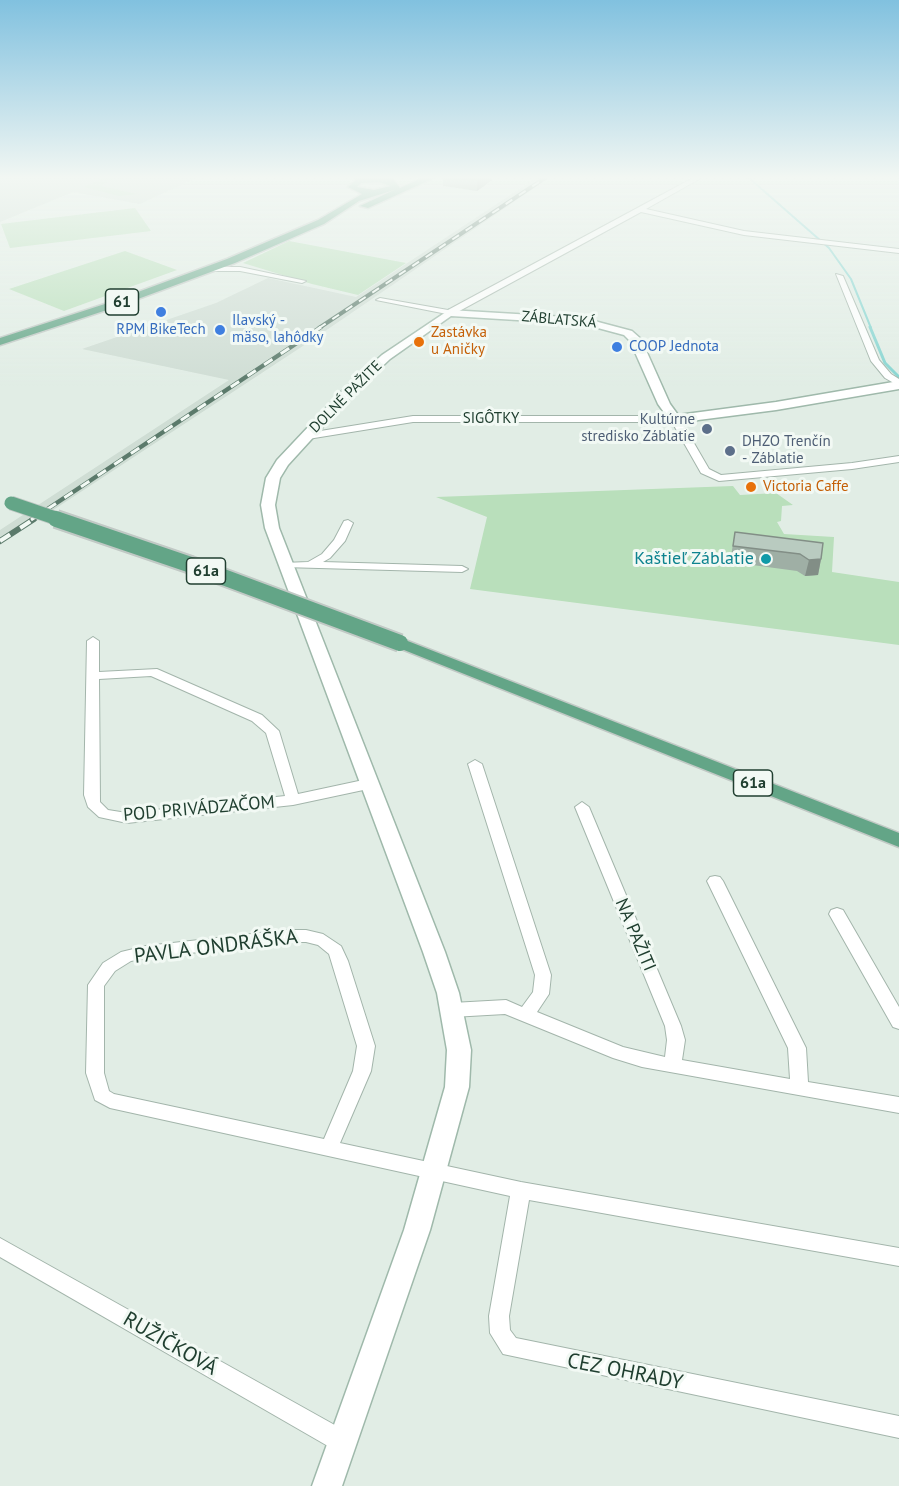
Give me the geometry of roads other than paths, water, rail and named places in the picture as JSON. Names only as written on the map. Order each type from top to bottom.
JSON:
[{"type":"main road","name":"61","points":[[0,342],[115,304],[263,247]]},
{"type":"main road","name":"61a","points":[[4,502],[191,565],[400,643],[899,840]]},
{"type":"street","name":"DOLNÉ PAŽITE","points":[[327,1486],[417,1230],[457,1087],[459,1050],[452,1010],[434,952],[368,784],[269,517],[268,497],[277,470],[347,393],[386,357],[449,313],[568,247]]},
{"type":"street","points":[[868,247],[899,251]]},
{"type":"street","points":[[231,261],[240,269]]},
{"type":"street","points":[[208,269],[240,269],[302,282]]},
{"type":"street","points":[[838,276],[875,361],[888,376],[899,384]]},
{"type":"street","name":"ZÁBLATSKÁ","points":[[380,300],[449,313],[583,321],[628,333],[635,339],[664,404],[675,419]]},
{"type":"street","points":[[899,384],[776,406],[675,419],[705,471],[719,478],[852,466],[899,459]]},
{"type":"street","name":"SIGÔTKY","points":[[308,436],[413,419],[675,419]]},
{"type":"street","points":[[311,565],[326,556],[339,541],[348,523]]},
{"type":"street","points":[[287,565],[462,569]]},
{"type":"street","name":"POD PRIVÁDZAČOM","points":[[93,641],[91,795],[93,804],[104,814],[127,818],[293,800],[368,784]]},
{"type":"street","name":"POD PRIVÁDZAČOM","points":[[92,676],[153,672],[258,718],[272,731],[293,800]]},
{"type":"street","points":[[475,764],[543,975],[541,994],[526,1014]]},
{"type":"street","name":"NA PAŽITI","points":[[582,807],[673,1026],[676,1040],[673,1065]]},
{"type":"street","points":[[715,881],[797,1048],[799,1088]]},
{"type":"street","points":[[837,914],[899,1022]]},
{"type":"street","name":"PAVLA ONDRÁŠKA","points":[[329,1148],[362,1071],[366,1046],[340,961],[335,950],[323,939],[287,936],[146,952],[127,956],[108,967],[96,985],[95,1073],[101,1095],[110,1101],[434,1171]]},
{"type":"street","points":[[452,1010],[497,1006],[526,1014],[619,1053],[673,1065],[899,1105]]},
{"type":"street","points":[[434,1171],[521,1190],[899,1257]]},
{"type":"street","name":"CEZ OHRADY","points":[[521,1190],[499,1316],[500,1333],[510,1347],[899,1427]]},
{"type":"street","name":"RUŽIČKOVÁ","points":[[0,1247],[341,1441]]},
{"type":"waterway","points":[[828,247],[851,279],[871,328]]},
{"type":"waterway","points":[[870,327],[885,363],[899,377]]},
{"type":"railway","points":[[319,328],[441,247]]},
{"type":"railway","points":[[31,520],[321,327]]},
{"type":"railway","points":[[0,541],[34,519]]},
{"type":"place","name":"RPM BikeTech","points":[[161,312]]},
{"type":"place","name":"Ilavský - mäso, lahôdky","points":[[220,330]]},
{"type":"place","name":"Zastávka u Aničky","points":[[419,342]]},
{"type":"place","name":"COOP Jednota","points":[[617,347]]},
{"type":"place","name":"Kultúrne stredisko Záblatie","points":[[707,429]]},
{"type":"place","name":"DHZO Trenčín - Záblatie","points":[[730,451]]},
{"type":"place","name":"Victoria Caffe","points":[[751,487]]},
{"type":"place","name":"Kaštieľ Záblatie","points":[[766,559]]}]
